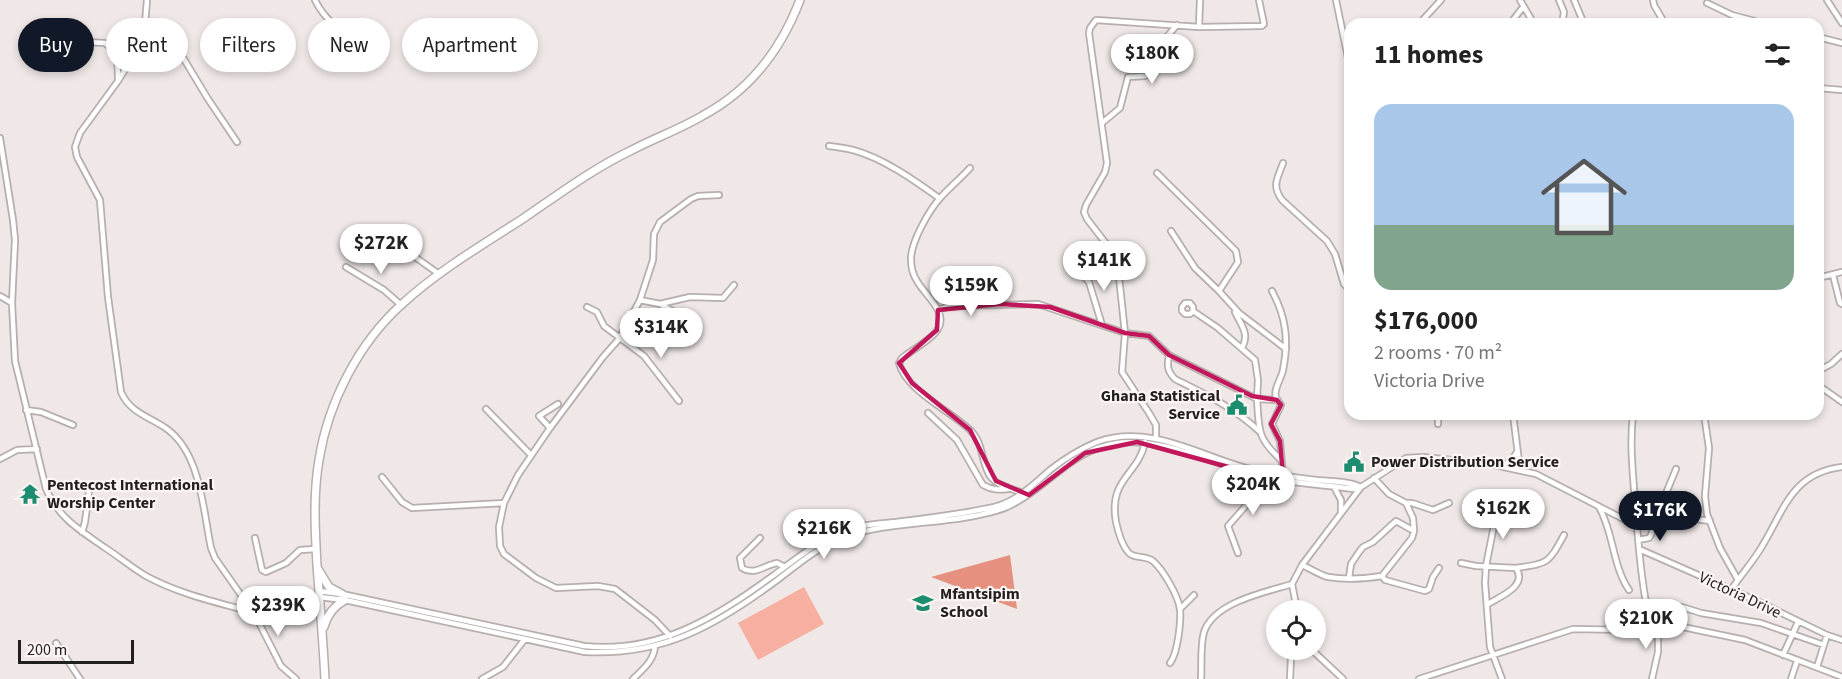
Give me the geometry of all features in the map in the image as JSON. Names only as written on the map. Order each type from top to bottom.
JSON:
[{"type":"highway","points":[[325,679],[318,594],[315,493],[327,424],[334,404],[358,358],[380,327],[401,305],[439,274],[614,159],[702,117],[735,94],[749,82],[776,51],[800,0]]},
{"type":"highway","points":[[317,567],[329,587],[344,597],[328,615],[322,632]]},
{"type":"street","points":[[146,18],[147,0]]},
{"type":"street","points":[[315,0],[326,18]]},
{"type":"street","points":[[1199,27],[1200,0]]},
{"type":"street","points":[[1156,439],[1152,419],[1122,372],[1125,333],[1115,261],[1108,245],[1084,212],[1105,172],[1107,163],[1089,33],[1096,20],[1199,27],[1262,26],[1264,24],[1259,0]]},
{"type":"street","points":[[1336,0],[1344,39]]},
{"type":"street","points":[[1424,18],[1441,0]]},
{"type":"street","points":[[1520,0],[1530,18]]},
{"type":"street","points":[[1559,0],[1564,12],[1563,18]]},
{"type":"street","points":[[1574,0],[1581,18]]},
{"type":"street","points":[[1653,0],[1653,5],[1661,18]]},
{"type":"street","points":[[1827,0],[1842,23]]},
{"type":"street","points":[[1707,3],[1743,18]]},
{"type":"street","points":[[1515,18],[1523,7]]},
{"type":"street","points":[[1838,15],[1842,9]]},
{"type":"street","points":[[1102,123],[1120,108],[1128,77],[1145,76],[1162,68],[1158,47],[1177,25]]},
{"type":"street","points":[[1824,38],[1842,43]]},
{"type":"street","points":[[94,42],[105,43],[115,54],[118,62],[118,81]]},
{"type":"street","points":[[188,66],[237,142]]},
{"type":"street","points":[[124,72],[80,133],[75,147],[77,157],[100,200],[108,297],[121,392],[125,401],[134,409],[167,429],[189,457],[198,480],[213,553],[255,615],[280,666],[296,679]]},
{"type":"street","points":[[1824,88],[1842,90]]},
{"type":"street","points":[[0,138],[14,230],[12,303],[15,361],[46,489],[54,507],[82,532],[141,573],[179,591],[252,612]]},
{"type":"street","points":[[829,146],[853,150],[872,158],[917,182],[939,198]]},
{"type":"street","points":[[1283,163],[1276,183],[1277,194],[1327,241],[1335,254],[1344,284]]},
{"type":"street","points":[[970,168],[939,198],[913,246],[911,259],[913,273],[917,283],[935,303],[940,322],[937,330],[902,358],[899,363],[912,383],[934,404],[970,430],[983,453],[990,476],[1010,489],[1026,494]]},
{"type":"street","points":[[1157,173],[1236,251],[1238,262],[1219,291]]},
{"type":"street","points":[[670,636],[655,620],[615,589],[598,586],[556,588],[531,575],[504,554],[500,546],[499,528],[504,502],[531,455],[603,357],[619,339],[640,300],[653,260],[654,234],[660,222],[691,199],[698,196],[719,195]]},
{"type":"street","points":[[1172,231],[1195,268],[1234,309],[1243,326],[1246,338],[1242,348]]},
{"type":"street","points":[[394,242],[439,274]]},
{"type":"street","points":[[346,267],[384,290],[401,305]]},
{"type":"street","points":[[1080,272],[1089,282],[1102,326]]},
{"type":"street","points":[[1824,278],[1842,272]]},
{"type":"street","points":[[1833,275],[1842,304]]},
{"type":"street","points":[[660,304],[690,297],[723,298],[734,285]]},
{"type":"street","points":[[1272,291],[1281,308],[1285,324],[1286,349],[1283,372],[1275,392],[1281,405],[1272,424],[1280,441],[1283,478]]},
{"type":"street","points":[[0,296],[12,303]]},
{"type":"street","points":[[640,300],[660,304],[678,314]]},
{"type":"street","points":[[938,310],[950,306],[1038,304],[1125,333],[1149,336],[1169,355],[1257,399],[1277,400]]},
{"type":"street","points":[[587,307],[597,312],[604,326],[619,339],[644,356],[679,402]]},
{"type":"street","points":[[1234,309],[1286,349]]},
{"type":"street","points":[[1193,311],[1218,328],[1257,363],[1260,432],[1266,446],[1281,460]]},
{"type":"street","points":[[1824,368],[1842,354]]},
{"type":"street","points":[[1169,355],[1167,367],[1175,379],[1228,406],[1260,432]]},
{"type":"street","points":[[1824,389],[1842,402]]},
{"type":"street","points":[[550,428],[539,416],[558,404]]},
{"type":"street","points":[[486,409],[531,455]]},
{"type":"street","points":[[26,410],[41,412],[73,425]]},
{"type":"street","points":[[928,414],[957,440],[983,485],[999,490],[1010,489]]},
{"type":"street","points":[[1513,420],[1520,470]]},
{"type":"street","points":[[1633,420],[1631,446],[1638,540],[1648,613],[1647,626]]},
{"type":"street","points":[[1705,420],[1709,447],[1705,495],[1707,514],[1720,548],[1738,580]]},
{"type":"street","points":[[644,645],[655,646],[718,620],[825,546],[843,537],[865,531],[963,518],[994,512],[1013,505],[1063,461],[1092,444],[1108,439],[1129,436],[1156,439],[1265,475]]},
{"type":"street","points":[[1145,442],[1143,451],[1117,491],[1114,502],[1116,520],[1126,551],[1131,555],[1146,557],[1153,561],[1169,583],[1180,609],[1175,654],[1170,663]]},
{"type":"street","points":[[318,594],[344,597],[526,636],[588,652],[620,652],[689,632],[754,590],[822,541],[841,531],[994,507],[1026,494],[1085,453],[1115,443],[1145,442],[1265,475],[1334,487],[1353,489],[1361,487]]},
{"type":"street","points":[[0,459],[17,450],[36,449]]},
{"type":"street","points":[[1502,466],[1511,461],[1516,452]]},
{"type":"street","points":[[1296,600],[1292,584],[1302,565],[1361,487],[1399,462],[1411,457],[1502,466],[1544,477],[1637,526]]},
{"type":"street","points":[[1731,590],[1761,548],[1793,493],[1817,473],[1842,467]]},
{"type":"street","points":[[1638,540],[1650,537],[1676,469]]},
{"type":"street","points":[[1238,553],[1228,526],[1246,507],[1265,475]]},
{"type":"street","points":[[382,477],[402,502],[412,508],[504,502]]},
{"type":"street","points":[[1283,478],[1353,483],[1361,487]]},
{"type":"street","points":[[1374,478],[1389,494],[1406,503],[1433,510],[1449,503]]},
{"type":"street","points":[[1334,487],[1341,500],[1340,515]]},
{"type":"street","points":[[82,532],[89,491]]},
{"type":"street","points":[[1302,565],[1326,577],[1362,579],[1382,576],[1412,538],[1413,518],[1406,503]]},
{"type":"street","points":[[1597,505],[1608,524],[1615,556],[1629,590]]},
{"type":"street","points":[[1497,510],[1485,583],[1489,639],[1502,679]]},
{"type":"street","points":[[1659,513],[1710,521]]},
{"type":"street","points":[[1349,578],[1351,564],[1363,547],[1373,542],[1396,521],[1414,531]]},
{"type":"street","points":[[1461,562],[1469,566],[1502,568],[1516,568],[1545,562],[1552,558],[1564,535]]},
{"type":"street","points":[[255,538],[262,570],[266,573],[286,563],[300,550],[316,549]]},
{"type":"street","points":[[760,538],[742,553],[740,558],[742,568],[754,572],[777,563],[785,567]]},
{"type":"street","name":"Victoria Drive","points":[[1639,549],[1842,640]]},
{"type":"street","points":[[1642,566],[1646,558],[1652,555]]},
{"type":"street","points":[[1382,576],[1384,580],[1425,591],[1430,589],[1439,567]]},
{"type":"street","points":[[1488,604],[1517,585],[1520,574],[1516,568]]},
{"type":"street","points":[[1202,679],[1204,632],[1215,615],[1239,601],[1292,584]]},
{"type":"street","points":[[1180,609],[1194,595]]},
{"type":"street","points":[[1682,607],[1701,613],[1761,623],[1824,645]]},
{"type":"street","points":[[1648,613],[1659,622],[1744,640],[1842,678]]},
{"type":"street","points":[[1419,679],[1573,629],[1631,630],[1659,622]]},
{"type":"street","points":[[1653,679],[1659,622]]},
{"type":"street","points":[[1783,655],[1798,622]]},
{"type":"street","points":[[1817,667],[1827,635]]},
{"type":"street","points":[[482,679],[503,667],[526,636]]},
{"type":"street","points":[[56,644],[80,679]]},
{"type":"street","points":[[644,645],[651,660]]},
{"type":"street","points":[[633,679],[651,660],[655,646]]},
{"type":"street","points":[[1290,679],[1291,660]]},
{"type":"street","points":[[1323,660],[1343,679]]},
{"type":"street","points":[[1791,679],[1797,661]]},
{"type":"highlighted area","points":[[1000,304],[1050,307],[1125,333],[1149,336],[1169,355],[1252,396],[1277,400],[1281,405],[1271,424],[1280,441],[1283,476],[1265,473],[1265,477],[1137,442],[1085,453],[1029,495],[996,481],[970,430],[912,383],[899,363],[937,330],[938,310]]},
{"type":"shaded area","points":[[1010,555],[1017,609],[931,577]]},
{"type":"shaded area","points":[[804,587],[824,624],[758,660],[738,623]]},
{"type":"place","name":"Ghana Statistical Service","points":[[1237,405]]},
{"type":"place","name":"Power Distribution Service","points":[[1354,462]]},
{"type":"place","name":"Pentecost International Worship Center","points":[[30,494]]},
{"type":"place","name":"Mfantsipim School","points":[[923,603]]}]
